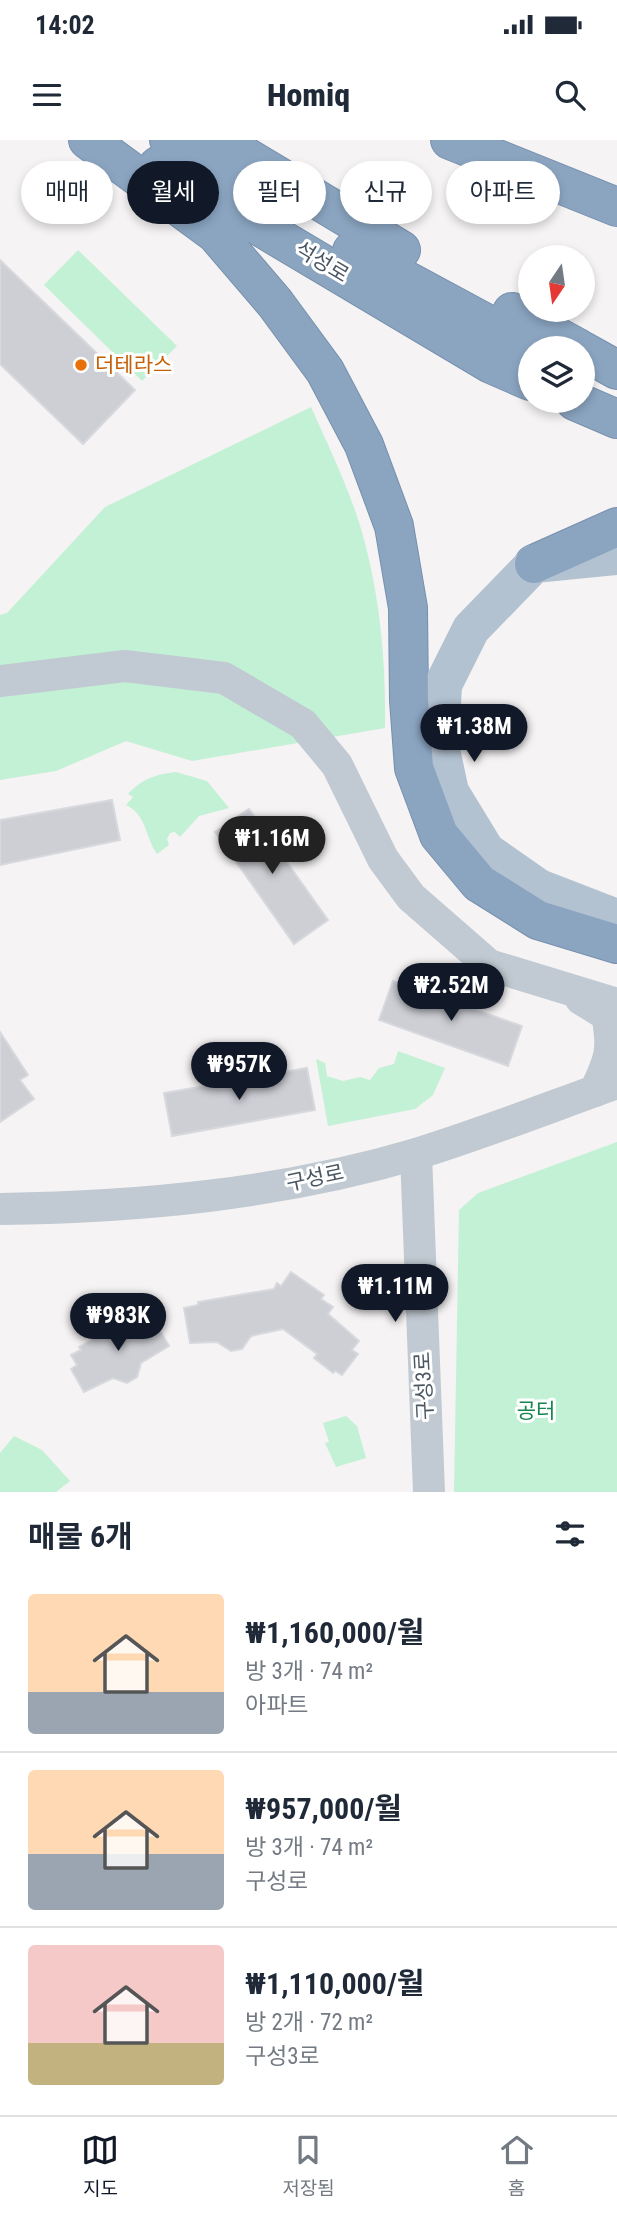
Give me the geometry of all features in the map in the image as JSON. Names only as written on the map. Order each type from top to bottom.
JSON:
[{"type":"highway","points":[[88,140],[216,234],[275,303],[325,371],[364,445],[394,526],[408,608],[409,700],[414,768],[439,835],[478,883],[538,920],[617,944]]},
{"type":"highway","name":"석성로","points":[[114,140],[491,364],[518,376]]},
{"type":"highway","name":"석성로","points":[[169,140],[312,230],[518,340]]},
{"type":"highway","points":[[218,140],[360,228],[556,336]]},
{"type":"highway","points":[[450,140],[617,207]]},
{"type":"highway","points":[[595,358],[617,370]]},
{"type":"highway","points":[[595,377],[617,387]]},
{"type":"highway","points":[[595,410],[617,419]]},
{"type":"highway","points":[[534,564],[617,527]]},
{"type":"main road","points":[[617,556],[534,564],[471,629],[443,685],[440,745],[450,792],[486,851],[539,888],[617,918]]},
{"type":"street","points":[[0,681],[125,666],[224,678],[303,724],[337,765],[383,859],[411,897],[489,965],[617,1004]]},
{"type":"street","points":[[566,990],[607,1016],[611,1058],[606,1087]]},
{"type":"street","name":"구성로","points":[[0,1209],[131,1205],[206,1198],[321,1178],[416,1154],[606,1087]]},
{"type":"street","name":"구성3로","points":[[416,1154],[429,1492]]},
{"type":"green space","points":[[78,250],[177,346],[142,381],[44,285]]},
{"type":"green space","points":[[311,407],[349,493],[371,569],[382,637],[385,728],[192,761],[126,741],[56,771],[0,780],[0,615],[7,613],[105,507]]},
{"type":"green space","points":[[176,772],[207,781],[229,808],[199,816],[180,837],[175,832],[170,833],[167,839],[169,845],[157,854],[142,820],[126,805],[133,797],[128,794],[150,778]]},
{"type":"green space","points":[[398,1051],[445,1068],[433,1095],[415,1109],[328,1126],[316,1059],[325,1063],[327,1076],[343,1081],[360,1077],[370,1080],[379,1068],[394,1064]]},
{"type":"green space","name":"공터","points":[[617,1142],[617,1492],[454,1492],[459,1210],[478,1193]]},
{"type":"green space","points":[[346,1416],[357,1426],[366,1458],[336,1467],[325,1443],[329,1442],[323,1423]]},
{"type":"green space","points":[[14,1436],[42,1450],[70,1481],[56,1492],[0,1492],[0,1453]]},
{"type":"building","points":[[0,260],[135,390],[83,444],[0,364]]},
{"type":"building","points":[[112,800],[120,840],[0,865],[0,820]]},
{"type":"building","points":[[249,809],[328,920],[294,944],[215,832]]},
{"type":"building","points":[[393,981],[522,1026],[508,1066],[379,1020]]},
{"type":"building","points":[[0,1032],[28,1075],[20,1080],[34,1099],[0,1122]]},
{"type":"building","points":[[307,1068],[315,1110],[172,1136],[164,1093]]},
{"type":"building","points":[[291,1272],[324,1295],[321,1299],[333,1307],[328,1314],[359,1341],[352,1350],[358,1354],[342,1375],[335,1371],[333,1373],[314,1358],[317,1354],[283,1329],[251,1336],[242,1349],[231,1351],[217,1342],[190,1343],[184,1308],[198,1305],[198,1302],[274,1289],[277,1283],[281,1286]]},
{"type":"building","points":[[143,1315],[149,1325],[155,1322],[169,1346],[141,1363],[137,1377],[127,1383],[113,1378],[84,1392],[71,1369],[77,1365],[71,1355],[81,1350],[79,1347],[132,1317],[134,1320]]},
{"type":"place","name":"더테라스","points":[[81,365]]}]
